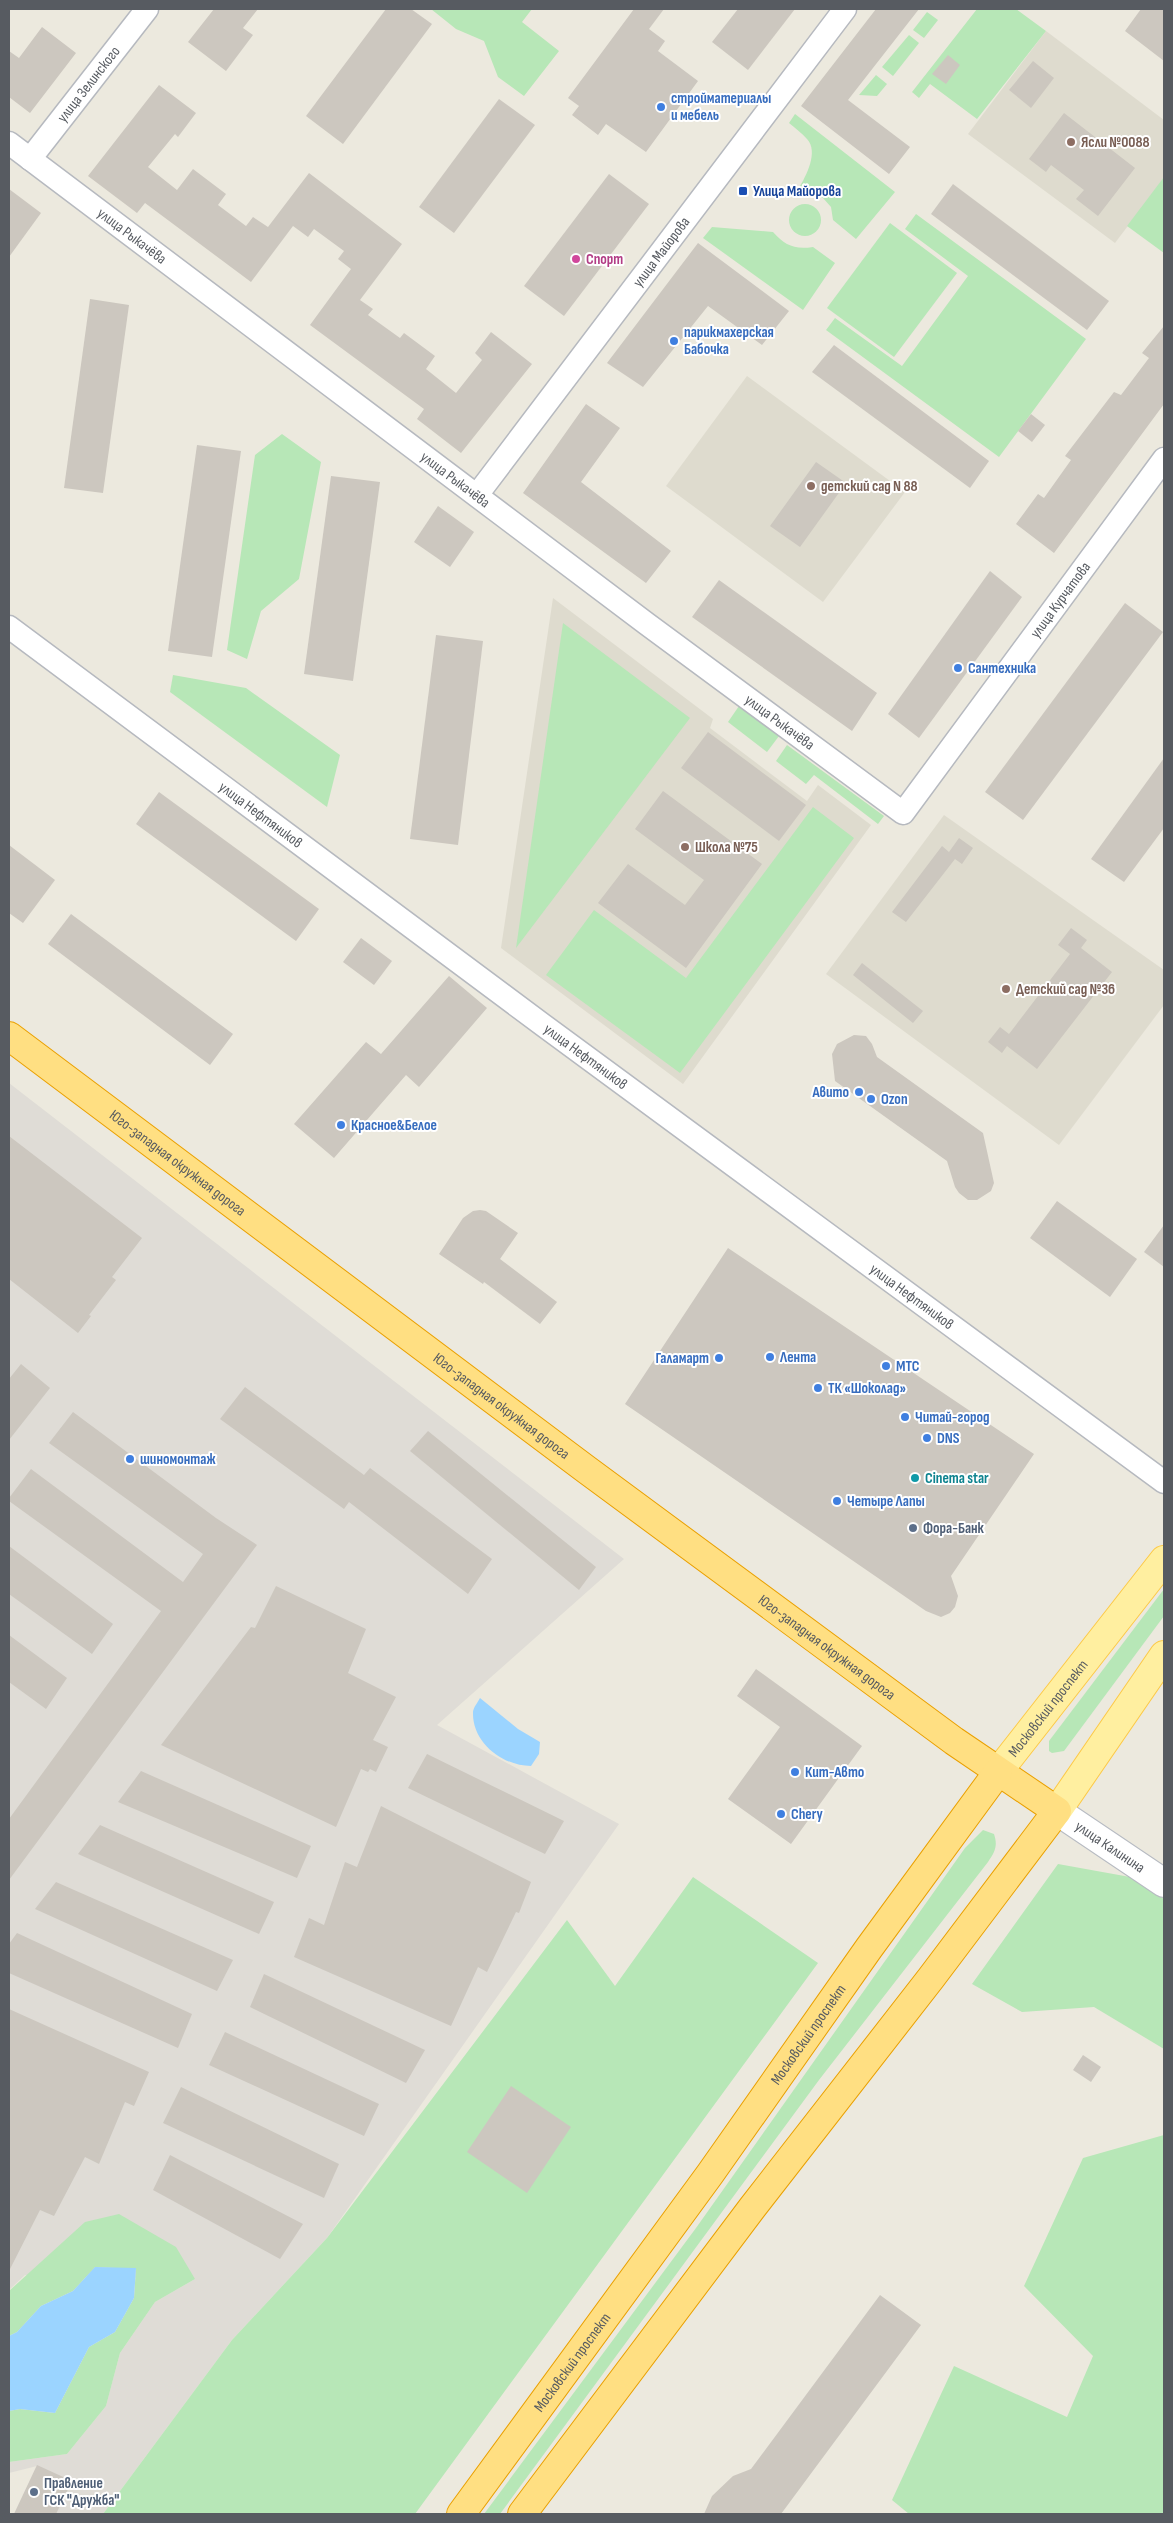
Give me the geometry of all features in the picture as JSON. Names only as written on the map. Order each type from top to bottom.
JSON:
[{"type":"highway","name":"Юго-западная окружная дорога","points":[[9,1036],[571,1458],[998,1772],[1057,1811]]},
{"type":"highway","name":"Московский проспект","points":[[461,2514],[710,2174],[869,1948],[998,1772]]},
{"type":"highway","points":[[522,2514],[752,2208],[931,1978],[1057,1811]]},
{"type":"main road","name":"Московский проспект","points":[[998,1772],[1164,1560]]},
{"type":"main road","points":[[1057,1811],[1164,1655]]},
{"type":"main road","name":"улица Калинина","points":[[1057,1811],[1164,1883]]},
{"type":"street","name":"улица Зелинского","points":[[30,159],[147,9]]},
{"type":"street","name":"улица Майорова","points":[[477,495],[844,9]]},
{"type":"street","name":"улица Рыкачёва","points":[[9,143],[903,813]]},
{"type":"street","name":"улица Курчатова","points":[[903,813],[1164,459]]},
{"type":"street","name":"улица Нефтяников","points":[[9,627],[551,1031],[1164,1482]]},
{"type":"shaded area","name":"Ясли №0088","points":[[1046,31],[1164,120],[1164,178],[1115,243],[968,134]]},
{"type":"shaded area","points":[[747,376],[905,492],[823,602],[666,486]]},
{"type":"shaded area","name":"Школа №75","points":[[553,598],[713,719],[710,728],[807,801],[818,785],[871,825],[683,1084],[501,948]]},
{"type":"shaded area","name":"Детский сад №36","points":[[944,815],[1164,970],[1164,1005],[1059,1145],[826,974]]},
{"type":"shaded area","points":[[9,1083],[624,1559],[437,1725],[619,1824],[327,2238],[232,2340],[103,2514],[14,2514],[37,2466],[9,2473],[9,2462],[67,2454],[106,2406],[120,2353],[155,2302],[195,2279],[25,2275],[9,2290]]},
{"type":"green space","points":[[431,9],[532,9],[522,22],[559,51],[524,96],[498,77],[484,41],[456,29]]},
{"type":"green space","points":[[977,9],[1016,9],[1046,31],[977,119],[930,84],[919,98],[912,92]]},
{"type":"green space","points":[[927,12],[938,20],[924,38],[913,30]]},
{"type":"green space","points":[[909,35],[919,43],[893,76],[882,67]]},
{"type":"green space","points":[[876,75],[887,84],[877,96],[859,95]]},
{"type":"green space","points":[[795,114],[895,192],[856,239],[833,220],[831,207],[823,198],[799,188],[810,164],[812,150],[807,139],[789,123]]},
{"type":"green space","points":[[1164,177],[1164,253],[1127,226]]},
{"type":"green space","points":[[805,204],[811,205],[816,209],[820,214],[820,226],[816,231],[811,235],[805,236],[799,235],[794,231],[790,226],[789,220],[790,214],[794,209],[799,205]]},
{"type":"green space","points":[[916,214],[1086,339],[999,457],[826,330],[835,318],[902,366],[968,276],[905,229]]},
{"type":"green space","points":[[890,223],[957,273],[894,357],[827,308]]},
{"type":"green space","points":[[712,227],[773,232],[782,240],[795,247],[813,247],[835,263],[803,310],[703,238]]},
{"type":"green space","points":[[282,434],[321,462],[299,579],[261,611],[247,659],[227,650],[255,455]]},
{"type":"green space","points":[[563,623],[690,718],[516,948]]},
{"type":"green space","points":[[173,675],[246,688],[340,755],[327,807],[170,692]]},
{"type":"green space","points":[[739,706],[779,736],[767,752],[728,722]]},
{"type":"green space","points":[[787,745],[884,816],[878,824],[814,775],[806,784],[776,761]]},
{"type":"green space","points":[[813,807],[854,838],[680,1073],[546,975],[594,910],[686,978]]},
{"type":"green space","points":[[1164,1589],[1164,1616],[1064,1751],[1052,1753],[1049,1751],[1049,1741]]},
{"type":"green space","points":[[983,1830],[994,1834],[996,1842],[995,1849],[988,1862],[819,2080],[500,2514],[484,2514],[696,2228],[965,1848]]},
{"type":"green space","points":[[1058,1864],[1130,1877],[1164,1899],[1164,2049],[1094,2007],[1022,2012],[972,1984]]},
{"type":"green space","points":[[693,1877],[818,1963],[415,2514],[103,2514],[232,2340],[327,2238],[567,1920],[615,1986]]},
{"type":"green space","points":[[1164,2135],[1164,2514],[909,2514],[892,2500],[954,2366],[1067,2417],[1093,2356],[1024,2286],[1083,2158]]},
{"type":"green space","points":[[119,2214],[176,2247],[195,2279],[155,2302],[120,2353],[106,2406],[67,2454],[9,2462],[9,2411],[20,2409],[55,2413],[89,2347],[115,2332],[134,2298],[136,2269],[95,2267],[73,2291],[41,2306],[17,2332],[9,2336],[9,2291],[85,2222]]},
{"type":"water","points":[[480,1698],[518,1729],[540,1742],[539,1754],[531,1766],[510,1762],[491,1751],[484,1743],[474,1723],[473,1712]]},
{"type":"water","points":[[95,2267],[136,2268],[134,2298],[115,2332],[89,2347],[55,2413],[20,2409],[9,2411],[9,2336],[17,2332],[41,2306],[73,2291]]},
{"type":"building","points":[[214,9],[258,9],[243,28],[253,35],[226,71],[188,42]]},
{"type":"building","points":[[386,9],[411,9],[432,24],[343,144],[306,116]]},
{"type":"building","points":[[634,9],[664,9],[649,29],[665,41],[658,51],[698,81],[646,152],[606,124],[598,135],[572,115],[579,106],[568,98]]},
{"type":"building","points":[[738,9],[795,9],[748,70],[712,42]]},
{"type":"building","points":[[876,9],[919,9],[848,100],[910,147],[889,174],[801,106]]},
{"type":"building","points":[[1141,9],[1164,9],[1164,61],[1125,31]]},
{"type":"building","points":[[42,27],[76,53],[30,113],[9,97],[9,51],[19,58]]},
{"type":"building","points":[[948,55],[960,65],[946,84],[932,74]]},
{"type":"building","points":[[1033,61],[1054,78],[1031,108],[1009,90]]},
{"type":"building","points":[[159,85],[196,113],[178,137],[175,134],[148,167],[177,190],[193,169],[226,194],[218,205],[246,226],[253,217],[268,227],[309,173],[402,244],[360,300],[373,309],[368,315],[400,338],[404,333],[435,356],[426,369],[456,393],[482,360],[475,353],[491,332],[532,364],[461,453],[417,419],[424,409],[310,325],[351,269],[338,259],[344,251],[314,229],[308,237],[293,226],[251,282],[145,203],[137,213],[88,176]]},
{"type":"building","points":[[499,99],[535,125],[454,233],[419,207]]},
{"type":"building","points":[[1064,113],[1135,168],[1098,216],[1076,199],[1084,190],[1051,165],[1046,172],[1029,159]]},
{"type":"building","name":"Спорт","points":[[609,174],[649,204],[564,316],[524,286]]},
{"type":"building","points":[[953,184],[1109,301],[1087,330],[931,214]]},
{"type":"building","points":[[9,189],[41,213],[9,257]]},
{"type":"building","points":[[698,243],[789,311],[762,345],[708,306],[643,387],[607,363]]},
{"type":"building","points":[[90,299],[129,305],[103,493],[64,488]]},
{"type":"building","points":[[1164,326],[1164,404],[1054,553],[1016,524],[1038,494],[1044,498],[1071,460],[1065,456],[1114,392],[1121,395],[1149,358],[1142,353]]},
{"type":"building","points":[[834,345],[989,461],[970,488],[812,372]]},
{"type":"building","points":[[586,404],[620,428],[581,482],[671,551],[646,583],[523,493]]},
{"type":"building","points":[[1031,414],[1045,425],[1032,442],[1018,431]]},
{"type":"building","points":[[197,445],[241,451],[212,657],[168,651]]},
{"type":"building","points":[[816,462],[846,483],[800,547],[770,526]]},
{"type":"building","points":[[331,476],[380,482],[353,681],[304,674]]},
{"type":"building","points":[[438,506],[474,532],[450,567],[414,542]]},
{"type":"building","points":[[990,571],[1022,597],[919,738],[888,714]]},
{"type":"building","points":[[719,580],[877,693],[852,731],[692,617]]},
{"type":"building","points":[[1125,603],[1163,632],[1023,820],[985,792]]},
{"type":"building","points":[[436,635],[483,641],[458,845],[410,839]]},
{"type":"building","points":[[708,732],[806,805],[779,841],[681,768]]},
{"type":"building","points":[[1164,758],[1164,828],[1124,882],[1091,859]]},
{"type":"building","points":[[663,791],[762,864],[686,968],[598,903],[628,864],[685,905],[704,880],[635,829]]},
{"type":"building","points":[[159,792],[319,909],[296,941],[136,824]]},
{"type":"building","points":[[959,838],[973,848],[962,864],[955,859],[906,922],[892,912],[942,846],[949,852]]},
{"type":"building","points":[[9,845],[55,880],[23,923],[9,913]]},
{"type":"building","points":[[71,914],[233,1034],[210,1065],[48,944]]},
{"type":"building","points":[[1071,928],[1087,940],[1081,948],[1112,972],[1037,1069],[1007,1046],[1002,1053],[988,1042],[1000,1027],[1009,1034],[1070,954],[1058,945]]},
{"type":"building","points":[[361,938],[392,961],[374,985],[343,962]]},
{"type":"building","points":[[862,963],[923,1011],[913,1023],[853,975]]},
{"type":"building","points":[[449,976],[487,1008],[419,1087],[406,1075],[334,1158],[294,1124],[366,1042],[381,1054]]},
{"type":"building","points":[[854,1035],[866,1036],[872,1044],[877,1057],[983,1133],[994,1183],[991,1191],[977,1200],[968,1200],[955,1187],[947,1161],[835,1081],[832,1054],[837,1044]]},
{"type":"building","points":[[9,1136],[142,1238],[112,1277],[116,1280],[89,1315],[91,1316],[78,1333],[9,1279]]},
{"type":"building","points":[[1057,1201],[1137,1259],[1110,1297],[1030,1238]]},
{"type":"building","points":[[473,1211],[486,1211],[518,1233],[500,1259],[557,1302],[540,1324],[484,1282],[483,1284],[439,1254],[463,1218]]},
{"type":"building","points":[[1164,1225],[1164,1267],[1144,1252]]},
{"type":"building","name":"ТК «Шоколад»","points":[[728,1248],[1034,1454],[951,1576],[958,1596],[955,1607],[950,1613],[941,1617],[926,1611],[625,1404]]},
{"type":"building","points":[[21,1364],[50,1388],[9,1440],[9,1379]]},
{"type":"building","points":[[245,1387],[364,1475],[370,1468],[492,1559],[468,1594],[349,1502],[344,1509],[220,1419]]},
{"type":"building","points":[[73,1412],[216,1518],[257,1545],[9,1880],[9,1819],[161,1611],[9,1501],[9,1498],[31,1469],[183,1582],[203,1554],[49,1443]]},
{"type":"building","points":[[428,1431],[596,1567],[579,1590],[410,1451]]},
{"type":"building","points":[[9,1546],[113,1624],[92,1654],[9,1594]]},
{"type":"building","points":[[276,1586],[366,1629],[348,1673],[396,1697],[373,1740],[388,1747],[376,1772],[370,1769],[368,1772],[361,1769],[336,1827],[161,1745],[251,1627],[255,1628]]},
{"type":"building","points":[[9,1635],[67,1678],[46,1709],[9,1682]]},
{"type":"building","name":"Кит-Авто","points":[[756,1669],[862,1746],[791,1844],[728,1799],[780,1727],[737,1696]]},
{"type":"building","points":[[427,1754],[564,1821],[545,1854],[408,1788]]},
{"type":"building","points":[[141,1771],[311,1846],[297,1878],[118,1802]]},
{"type":"building","points":[[381,1806],[531,1882],[519,1913],[516,1912],[487,1972],[478,1967],[451,2026],[294,1957],[309,1918],[324,1925],[345,1862],[357,1867]]},
{"type":"building","points":[[100,1825],[274,1902],[259,1934],[78,1854]]},
{"type":"building","points":[[56,1882],[233,1960],[217,1991],[35,1909]]},
{"type":"building","points":[[17,1933],[192,2014],[178,2048],[9,1973],[9,1944]]},
{"type":"building","points":[[264,1974],[425,2050],[406,2083],[250,2007]]},
{"type":"building","points":[[9,2009],[149,2072],[134,2106],[125,2102],[99,2164],[85,2157],[54,2216],[40,2210],[9,2271]]},
{"type":"building","points":[[225,2032],[379,2104],[364,2136],[209,2065]]},
{"type":"building","points":[[1083,2055],[1101,2067],[1091,2082],[1073,2070]]},
{"type":"building","points":[[511,2086],[571,2127],[527,2193],[467,2152]]},
{"type":"building","points":[[181,2087],[339,2164],[324,2198],[163,2123]]},
{"type":"building","points":[[170,2155],[303,2224],[280,2259],[153,2190]]},
{"type":"building","points":[[880,2295],[921,2325],[781,2514],[704,2514],[712,2496],[733,2476],[751,2469]]},
{"type":"building","points":[[37,2465],[72,2481],[56,2514],[14,2514]]},
{"type":"place","name":"стройматериалы и мебель","points":[[661,107]]},
{"type":"place","name":"Ясли №0088","points":[[1071,142]]},
{"type":"place","name":"Улица Майорова","points":[[743,191]]},
{"type":"place","name":"Спорт","points":[[576,259]]},
{"type":"place","name":"парикмахерская Бабочка","points":[[674,341]]},
{"type":"place","name":"детский сад N 88","points":[[811,486]]},
{"type":"place","name":"Сантехника","points":[[958,668]]},
{"type":"place","name":"Школа №75","points":[[685,847]]},
{"type":"place","name":"Детский сад №36","points":[[1006,989]]},
{"type":"place","name":"Авито","points":[[859,1092]]},
{"type":"place","name":"Ozon","points":[[871,1099]]},
{"type":"place","name":"Красное&Белое","points":[[341,1125]]},
{"type":"place","name":"Лента","points":[[770,1357]]},
{"type":"place","name":"Галамарт","points":[[719,1358]]},
{"type":"place","name":"МТС","points":[[886,1366]]},
{"type":"place","name":"ТК «Шоколад»","points":[[818,1388]]},
{"type":"place","name":"Читай-город","points":[[905,1417]]},
{"type":"place","name":"DNS","points":[[927,1438]]},
{"type":"place","name":"шиномонтаж","points":[[130,1459]]},
{"type":"place","name":"Cinema star","points":[[915,1478]]},
{"type":"place","name":"Четыре Лапы","points":[[837,1501]]},
{"type":"place","name":"Фора-Банк","points":[[913,1528]]},
{"type":"place","name":"Кит-Авто","points":[[795,1772]]},
{"type":"place","name":"Chery","points":[[781,1814]]},
{"type":"place","name":"Правление ГСК \"Дружба\"","points":[[34,2492]]}]
